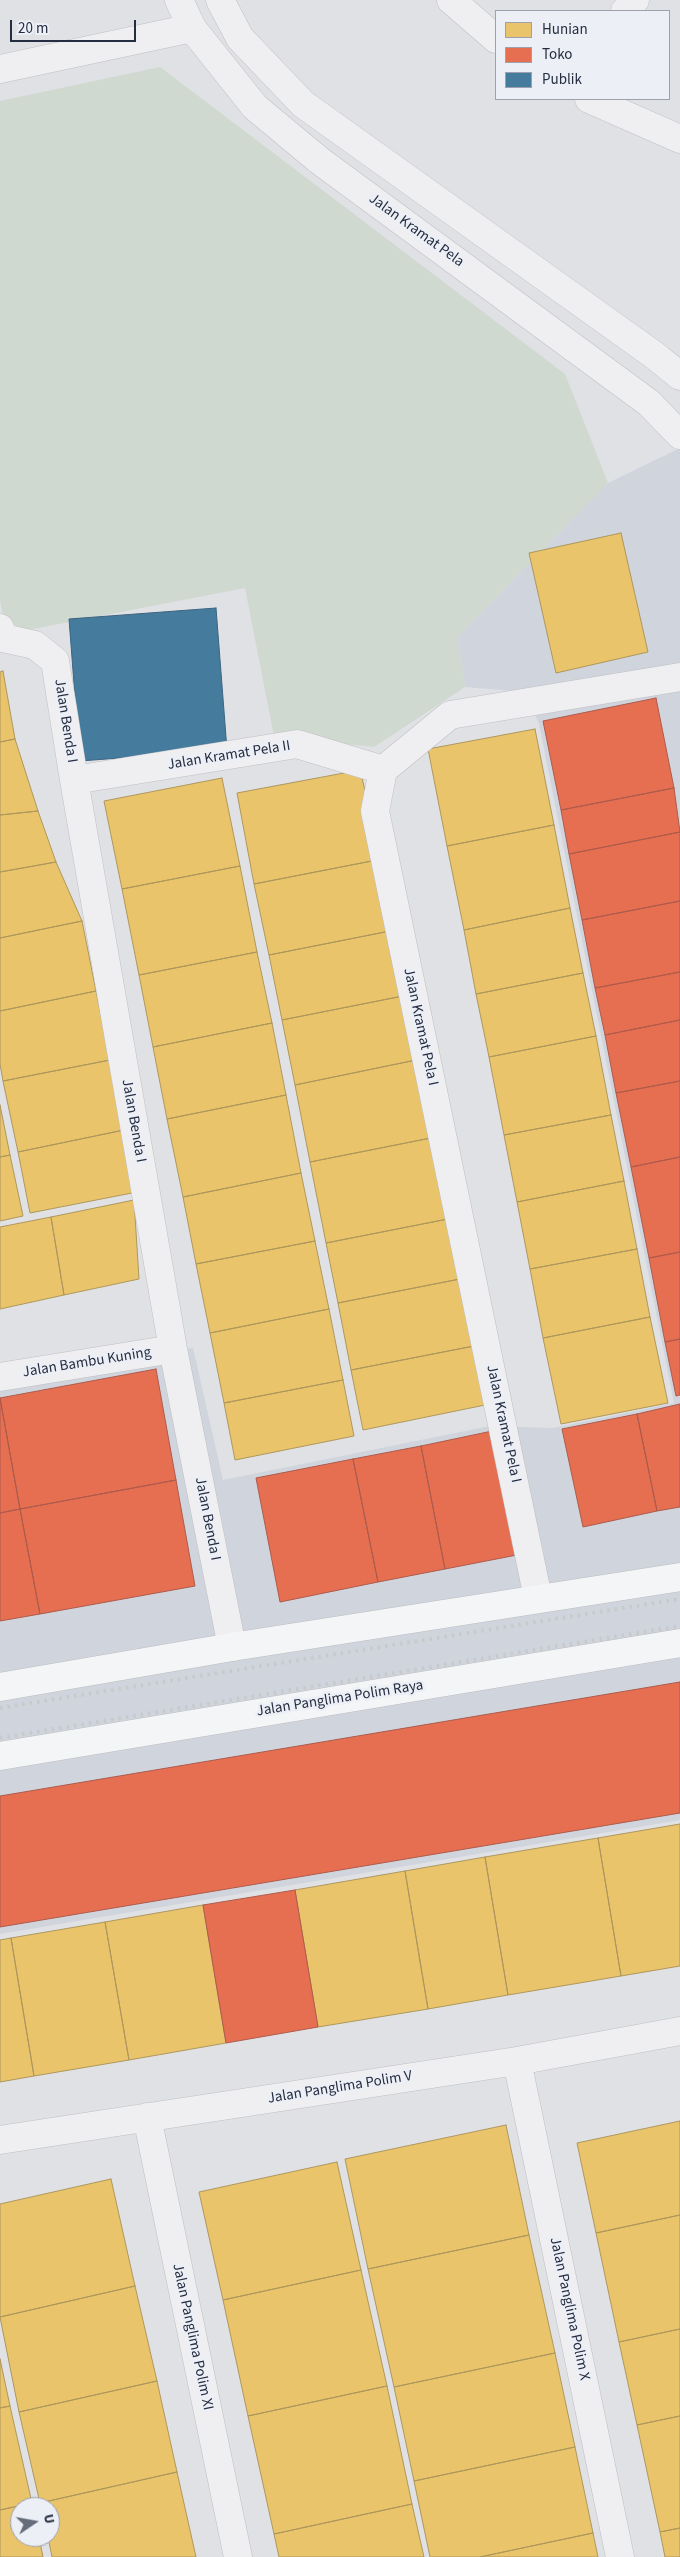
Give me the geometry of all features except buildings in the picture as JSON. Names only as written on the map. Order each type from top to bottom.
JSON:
[{"type":"main road","points":[[0,1687],[232,1647],[680,1577]]},
{"type":"main road","name":"Jalan Panglima Polim Raya","points":[[0,1756],[680,1643]]},
{"type":"street","name":"Jalan Kramat Pela","points":[[179,0],[192,28],[255,107],[320,161],[649,403],[679,439]]},
{"type":"street","points":[[220,0],[240,38],[303,104],[680,376]]},
{"type":"street","points":[[451,0],[495,37]]},
{"type":"street","points":[[626,10],[635,0]]},
{"type":"street","points":[[0,69],[192,28]]},
{"type":"street","points":[[591,100],[680,139]]},
{"type":"street","name":"Jalan Benda I","points":[[0,628],[3,638],[35,645],[55,661],[173,1349],[232,1647]]},
{"type":"street","points":[[383,770],[450,716],[680,677]]},
{"type":"street","name":"Jalan Kramat Pela II","points":[[74,780],[297,744],[383,770]]},
{"type":"street","name":"Jalan Kramat Pela I","points":[[383,770],[375,811],[538,1598]]},
{"type":"street","name":"Jalan Bambu Kuning","points":[[0,1377],[173,1349]]},
{"type":"street","name":"Jalan Panglima Polim V","points":[[0,2140],[517,2060],[680,2031]]},
{"type":"street","name":"Jalan Panglima Polim X","points":[[517,2060],[620,2557]]},
{"type":"street","name":"Jalan Panglima Polim XI","points":[[147,2117],[238,2557]]},
{"type":"shaded area","points":[[160,67],[565,374],[608,483],[457,637],[465,687],[374,747],[274,736],[245,588],[28,630],[4,621],[0,600],[0,101]]},
{"type":"shaded area","points":[[680,448],[680,1820],[0,1934],[0,1380],[193,1348],[223,1480],[490,1426],[553,1428],[674,1403],[539,724],[525,692],[465,687],[457,637],[608,483]]},
{"type":"railway","points":[[0,1708],[680,1599]]},
{"type":"railway","points":[[0,1738],[680,1626]]}]
